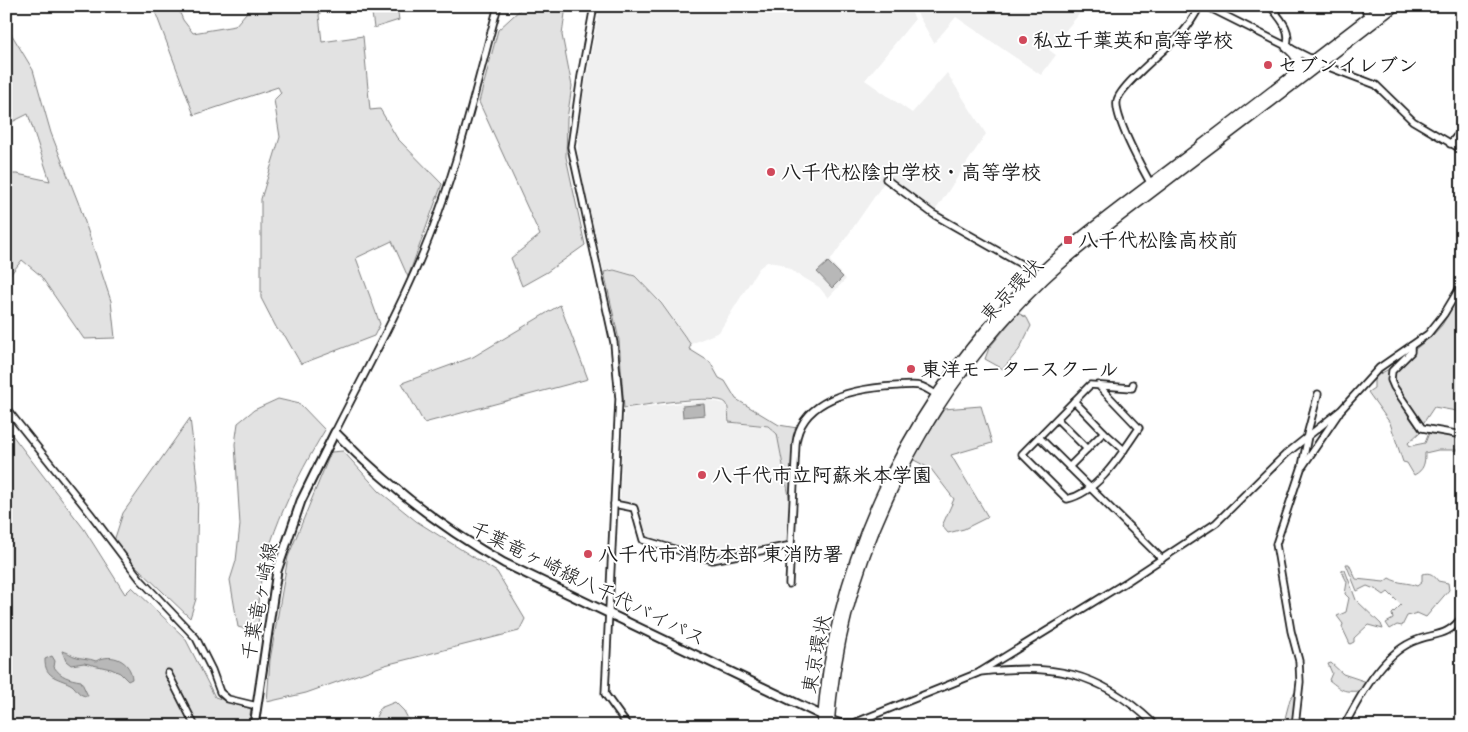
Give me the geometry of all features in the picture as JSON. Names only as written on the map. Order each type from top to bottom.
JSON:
[{"type":"highway","name":"東京環状","points":[[1369,22],[1383,6]]},
{"type":"highway","name":"東京環状","points":[[1152,187],[1369,22],[1395,6]]},
{"type":"highway","points":[[1287,47],[1297,57],[1299,62],[1295,73]]},
{"type":"highway","name":"東京環状","points":[[827,720],[834,642],[862,543],[898,462],[936,395],[998,315],[1040,278],[1075,252],[1152,187],[1295,73],[1317,61]]},
{"type":"highway","name":"東京環状","points":[[822,726],[827,720],[858,578],[876,527],[900,474],[944,398],[971,360],[1040,278]]},
{"type":"main road","name":"千葉竜ヶ崎線八千代バイパス","points":[[335,432],[382,480],[452,532],[504,563],[827,720]]},
{"type":"main road","name":"千葉竜ヶ崎線","points":[[254,726],[280,564],[301,501],[335,432]]},
{"type":"street","points":[[335,432],[413,278],[438,214],[456,161],[498,6]]},
{"type":"street","points":[[594,6],[581,76],[571,147],[614,343],[618,376],[605,694],[628,726]]},
{"type":"street","points":[[1152,187],[1123,128],[1116,103],[1118,96],[1135,77],[1183,31],[1200,6]]},
{"type":"street","points":[[1206,6],[1317,61],[1376,84],[1413,121],[1462,150]]},
{"type":"street","points":[[1270,6],[1282,20],[1287,31],[1287,47]]},
{"type":"street","points":[[1364,6],[1369,22]]},
{"type":"street","points":[[1450,144],[1462,130]]},
{"type":"street","points":[[886,179],[933,214],[1040,278]]},
{"type":"street","points":[[1302,467],[1341,410],[1379,368],[1433,329],[1462,284]]},
{"type":"street","points":[[1411,346],[1411,352],[1392,371],[1394,387],[1422,428],[1462,434]]},
{"type":"street","points":[[1098,386],[1139,428],[1124,450],[1091,488],[1080,496],[1066,499],[1022,454],[1090,385],[1132,388],[1133,384]]},
{"type":"street","points":[[788,584],[792,545],[797,432],[806,416],[845,392],[883,387],[921,386],[936,395]]},
{"type":"street","points":[[1295,726],[1300,682],[1299,661],[1291,631],[1276,544],[1302,467],[1307,436],[1318,394]]},
{"type":"street","points":[[1074,401],[1124,450]]},
{"type":"street","points":[[6,408],[140,579],[196,638],[212,670],[220,692],[228,699],[256,706]]},
{"type":"street","points":[[827,720],[854,723],[978,673],[1162,559],[1216,523],[1307,436],[1341,410]]},
{"type":"street","points":[[1057,418],[1087,449]]},
{"type":"street","points":[[1069,467],[1104,432]]},
{"type":"street","points":[[1039,437],[1162,559]]},
{"type":"street","points":[[614,504],[634,508],[643,540],[712,560],[792,545]]},
{"type":"street","points":[[1344,726],[1368,684],[1397,652],[1412,642],[1446,634],[1462,617]]},
{"type":"street","points":[[978,673],[1038,669],[1080,675],[1100,683],[1152,722],[1152,726]]},
{"type":"street","points":[[168,673],[195,726]]},
{"type":"shaded area","points":[[153,6],[177,6],[183,20],[193,33],[235,26],[252,6],[324,6],[319,15],[322,42],[363,36],[370,110],[380,109],[397,138],[442,184],[408,277],[392,241],[356,258],[380,324],[374,336],[301,364],[285,336],[277,329],[261,298],[261,199],[280,137],[274,100],[281,93],[278,87],[194,115]]},
{"type":"shaded area","points":[[371,6],[397,6],[399,20],[374,28]]},
{"type":"shaded area","points":[[566,6],[562,35],[572,86],[567,119],[566,157],[585,245],[547,272],[522,286],[511,258],[540,235],[479,102],[498,30],[523,7]]},
{"type":"shaded area","name":"八千代松陰中学校・高等学校","points":[[600,6],[908,6],[915,19],[865,80],[912,113],[947,73],[986,134],[935,211],[888,177],[830,261],[846,279],[828,298],[819,287],[781,264],[767,262],[759,268],[719,332],[691,344],[661,301],[635,275],[614,269],[604,271],[579,167],[578,149],[579,119]]},
{"type":"shaded area","name":"私立千葉英和高等学校","points":[[913,6],[1086,6],[1049,50],[1056,55],[1041,75],[956,17],[934,43]]},
{"type":"shaded area","points":[[6,25],[33,70],[51,133],[80,207],[111,301],[115,338],[84,339],[40,275],[22,260],[6,280],[6,174],[17,174],[50,181],[28,114],[6,125]]},
{"type":"shaded area","points":[[828,262],[843,277],[832,288],[817,272]]},
{"type":"shaded area","points":[[614,270],[635,276],[661,303],[691,345],[689,349],[710,362],[719,378],[725,381],[736,399],[779,425],[797,428],[790,502],[777,434],[768,426],[729,422],[727,404],[720,400],[694,400],[624,408],[619,340],[604,272]]},
{"type":"shaded area","points":[[1462,291],[1462,412],[1434,407],[1422,425],[1411,410],[1407,414],[1420,432],[1408,443],[1410,446],[1425,443],[1429,433],[1462,437],[1462,450],[1438,450],[1425,453],[1423,466],[1414,475],[1407,463],[1403,462],[1390,423],[1368,392],[1374,388],[1374,377],[1393,367],[1433,335],[1442,325]]},
{"type":"shaded area","points":[[560,305],[588,379],[424,423],[402,383],[473,357]]},
{"type":"shaded area","points":[[1018,313],[1027,318],[1031,326],[1019,350],[1003,369],[985,359],[989,348]]},
{"type":"shaded area","points":[[278,399],[300,404],[325,430],[293,488],[268,552],[258,599],[259,633],[238,627],[230,580],[236,561],[240,525],[235,444],[238,423],[254,410]]},
{"type":"shaded area","name":"八千代市立阿蘇米本学園","points":[[709,400],[726,404],[728,423],[768,427],[777,435],[790,508],[788,543],[760,547],[714,558],[644,538],[636,506],[620,500],[624,409]]},
{"type":"shaded area","points":[[704,404],[705,415],[683,417],[682,406]]},
{"type":"shaded area","points":[[981,406],[992,443],[951,455],[988,517],[964,529],[948,533],[942,526],[954,499],[931,469],[912,459],[944,409]]},
{"type":"shaded area","points":[[190,418],[198,486],[196,599],[190,618],[113,544],[123,513]]},
{"type":"shaded area","points":[[6,427],[84,529],[125,594],[132,587],[185,638],[215,697],[251,709],[248,726],[6,726]]},
{"type":"shaded area","points":[[343,451],[379,491],[416,521],[497,572],[525,619],[519,631],[385,665],[306,693],[267,702],[270,660],[288,557],[331,452]]},
{"type":"shaded area","points":[[1346,564],[1349,564],[1356,579],[1384,582],[1389,578],[1417,586],[1422,582],[1422,574],[1429,573],[1438,581],[1448,583],[1449,590],[1426,617],[1417,613],[1407,616],[1402,626],[1397,625],[1390,629],[1386,623],[1393,619],[1392,614],[1401,605],[1388,592],[1384,595],[1367,586],[1357,591]]},
{"type":"shaded area","points":[[1341,570],[1345,570],[1356,600],[1381,624],[1383,629],[1368,625],[1354,638],[1354,642],[1350,644],[1342,627],[1343,624],[1337,616],[1346,612],[1349,598],[1345,594],[1347,582]]},
{"type":"shaded area","points":[[62,651],[77,657],[96,661],[108,657],[120,660],[128,667],[132,679],[128,681],[120,673],[111,669],[84,663],[71,665],[66,661]]},
{"type":"shaded area","points":[[52,656],[55,661],[54,667],[59,673],[81,681],[88,696],[80,694],[72,685],[54,677],[47,671],[45,659]]},
{"type":"shaded area","points":[[1331,663],[1343,674],[1367,682],[1361,691],[1343,690],[1329,680],[1332,673],[1328,664]]},
{"type":"shaded area","points":[[1296,691],[1292,726],[1283,726],[1290,699]]},
{"type":"shaded area","points":[[395,702],[404,711],[412,726],[383,726],[376,717],[380,708]]},
{"type":"place","name":"私立千葉英和高等学校","points":[[1023,40]]},
{"type":"place","name":"セブンイレブン","points":[[1268,65]]},
{"type":"place","name":"八千代松陰中学校・高等学校","points":[[771,172]]},
{"type":"place","name":"八千代松陰高校前","points":[[1068,240]]},
{"type":"place","name":"東洋モータースクール","points":[[911,369]]},
{"type":"place","name":"八千代市立阿蘇米本学園","points":[[702,475]]},
{"type":"place","name":"八千代市消防本部 東消防署","points":[[588,554]]}]
